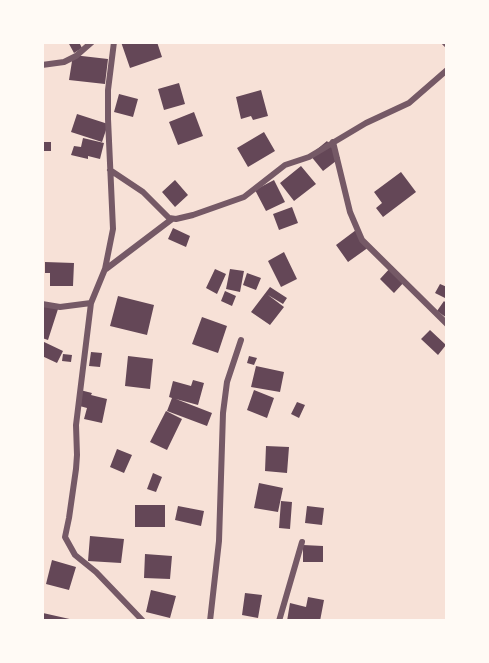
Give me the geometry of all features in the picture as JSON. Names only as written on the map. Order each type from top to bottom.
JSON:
[{"type":"street","points":[[42,65],[64,62],[76,56],[92,42]]},
{"type":"street","points":[[114,42],[108,90],[113,229],[105,269],[91,303],[75,425],[76,469],[64,537],[75,555],[96,572],[137,618],[143,621]]},
{"type":"street","points":[[105,269],[172,219],[193,215],[244,196],[285,165],[309,157],[366,123],[409,103],[447,70]]},
{"type":"street","points":[[333,142],[350,212],[362,240],[447,324]]},
{"type":"street","points":[[110,170],[143,192],[166,217],[172,219]]},
{"type":"street","points":[[42,304],[60,307],[91,303]]},
{"type":"street","points":[[210,621],[219,542],[223,414],[227,382],[241,340]]},
{"type":"street","points":[[279,621],[302,542]]},
{"type":"building","points":[[68,42],[79,42],[82,48],[74,53]]},
{"type":"building","points":[[121,42],[157,42],[162,57],[130,68]]},
{"type":"building","points":[[73,55],[108,59],[105,84],[69,80]]},
{"type":"building","points":[[179,83],[185,104],[164,110],[158,89]]},
{"type":"building","points":[[261,90],[268,116],[253,120],[251,116],[241,119],[236,97]]},
{"type":"building","points":[[119,94],[138,99],[133,117],[114,112]]},
{"type":"building","points":[[194,112],[203,136],[178,145],[169,122]]},
{"type":"building","points":[[77,114],[108,124],[102,142],[71,132]]},
{"type":"building","points":[[264,132],[275,151],[248,167],[237,148]]},
{"type":"building","points":[[83,138],[104,143],[100,159],[71,155],[74,146],[81,147]]},
{"type":"building","points":[[327,141],[340,158],[323,171],[310,155]]},
{"type":"building","points":[[42,142],[51,142],[51,151],[42,151]]},
{"type":"building","points":[[301,166],[316,184],[294,201],[280,183]]},
{"type":"building","points":[[401,172],[416,192],[383,217],[376,208],[382,203],[374,192]]},
{"type":"building","points":[[175,180],[188,195],[175,207],[162,192]]},
{"type":"building","points":[[274,180],[285,202],[266,211],[255,190]]},
{"type":"building","points":[[292,207],[298,223],[279,230],[273,214]]},
{"type":"building","points":[[173,228],[190,236],[186,247],[168,239]]},
{"type":"building","points":[[356,230],[369,247],[348,262],[336,245]]},
{"type":"building","points":[[284,252],[297,279],[281,287],[268,261]]},
{"type":"building","points":[[45,262],[74,263],[73,286],[50,286],[50,273],[45,273]]},
{"type":"building","points":[[392,266],[406,280],[394,293],[380,279]]},
{"type":"building","points":[[215,269],[226,274],[217,294],[206,288]]},
{"type":"building","points":[[230,269],[244,271],[240,292],[226,289]]},
{"type":"building","points":[[247,273],[261,278],[256,290],[243,285]]},
{"type":"building","points":[[440,284],[447,287],[447,299],[435,293]]},
{"type":"building","points":[[270,287],[287,298],[283,304],[268,295],[284,307],[270,325],[251,312]]},
{"type":"building","points":[[225,291],[236,296],[232,306],[221,301]]},
{"type":"building","points":[[118,296],[154,305],[147,335],[110,326]]},
{"type":"building","points":[[444,301],[447,304],[447,318],[437,311]]},
{"type":"building","points":[[42,304],[58,309],[48,340],[42,338]]},
{"type":"building","points":[[202,317],[227,326],[218,353],[192,344]]},
{"type":"building","points":[[430,330],[446,345],[438,355],[421,339]]},
{"type":"building","points":[[42,341],[63,351],[57,363],[42,356]]},
{"type":"building","points":[[91,352],[102,353],[100,367],[89,366]]},
{"type":"building","points":[[63,354],[72,355],[71,362],[62,361]]},
{"type":"building","points":[[128,356],[153,359],[150,389],[125,386]]},
{"type":"building","points":[[249,356],[257,358],[254,365],[247,363]]},
{"type":"building","points":[[256,366],[284,372],[280,392],[251,387]]},
{"type":"building","points":[[193,380],[204,383],[198,405],[176,399],[212,413],[207,426],[167,411],[172,398],[169,397],[173,381],[191,386]]},
{"type":"building","points":[[80,390],[107,399],[102,423],[84,419],[87,408],[76,405]]},
{"type":"building","points":[[254,390],[274,398],[267,418],[247,410]]},
{"type":"building","points":[[297,402],[305,405],[299,418],[291,414]]},
{"type":"building","points":[[166,411],[182,419],[167,450],[150,442]]},
{"type":"building","points":[[266,446],[289,447],[287,473],[265,471]]},
{"type":"building","points":[[117,449],[132,455],[124,473],[110,467]]},
{"type":"building","points":[[153,473],[162,477],[156,492],[147,489]]},
{"type":"building","points":[[259,483],[283,488],[278,512],[254,508]]},
{"type":"building","points":[[281,501],[292,502],[290,529],[279,528]]},
{"type":"building","points":[[135,505],[165,505],[165,527],[135,527]]},
{"type":"building","points":[[178,506],[204,511],[201,526],[175,520]]},
{"type":"building","points":[[307,506],[324,508],[322,525],[305,523]]},
{"type":"building","points":[[90,536],[124,539],[121,563],[88,561]]},
{"type":"building","points":[[303,545],[323,546],[323,562],[303,562]]},
{"type":"building","points":[[145,554],[172,556],[170,579],[144,578]]},
{"type":"building","points":[[52,560],[76,567],[69,590],[46,584]]},
{"type":"building","points":[[151,590],[176,596],[170,618],[146,612]]},
{"type":"building","points":[[245,593],[262,595],[258,618],[242,615]]},
{"type":"building","points":[[308,597],[324,600],[320,621],[287,621],[290,603],[306,607]]},
{"type":"building","points":[[43,613],[74,620],[74,621],[42,621]]}]
